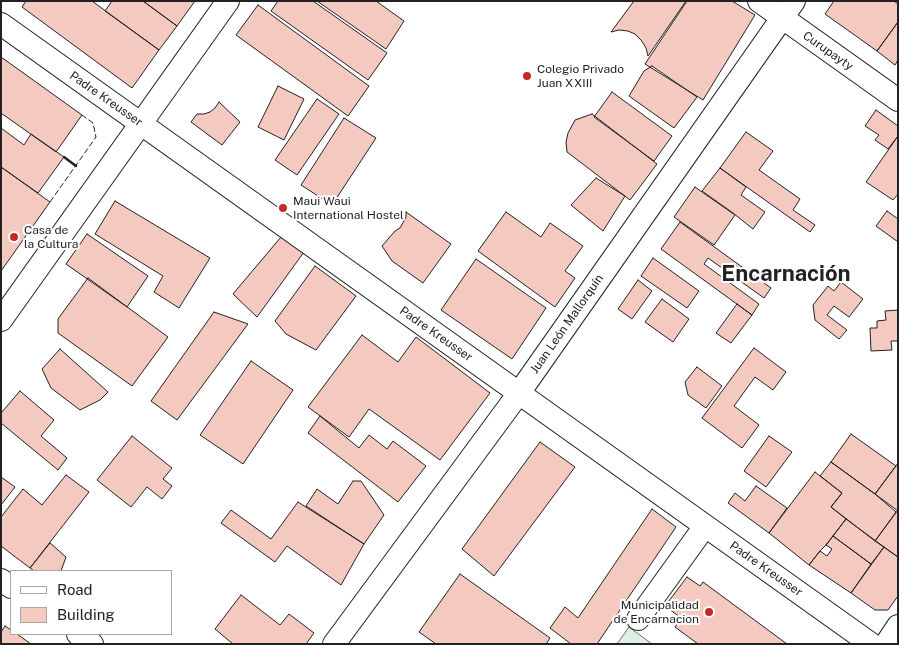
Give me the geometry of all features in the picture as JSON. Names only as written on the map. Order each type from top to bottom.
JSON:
[{"type":"street","points":[[1,320],[228,1]]},
{"type":"street","name":"Curupayty","points":[[759,1],[788,10],[898,100]]},
{"type":"street","name":"Juan León Mallorquín","points":[[334,644],[519,393],[788,10]]},
{"type":"street","name":"Padre Kreusser","points":[[1,24],[871,644]]},
{"type":"street","points":[[638,619],[705,526]]},
{"type":"street","points":[[886,644],[898,626]]},
{"type":"street","points":[[79,635],[92,644]]},
{"type":"green space","points":[[629,627],[652,644],[617,644]]},
{"type":"building","points":[[26,1],[92,1],[159,50],[132,88],[22,7]]},
{"type":"building","points":[[112,1],[143,1],[177,26],[159,50],[105,11]]},
{"type":"building","points":[[143,1],[195,1],[177,26]]},
{"type":"building","points":[[278,1],[313,1],[387,53],[368,80],[271,11]]},
{"type":"building","points":[[317,1],[376,1],[404,21],[386,49]]},
{"type":"building","points":[[634,1],[686,1],[648,56],[646,48],[635,34],[619,30],[611,32]]},
{"type":"building","points":[[687,1],[732,1],[755,15],[703,100],[645,64]]},
{"type":"building","points":[[834,1],[894,1],[898,4],[898,22],[877,51],[825,14]]},
{"type":"building","points":[[258,5],[369,86],[348,116],[236,35]]},
{"type":"building","points":[[898,22],[898,60],[895,65],[877,51]]},
{"type":"building","points":[[1,57],[82,115],[56,152],[1,113]]},
{"type":"building","points":[[652,66],[697,97],[674,128],[629,96],[644,71]]},
{"type":"building","points":[[278,86],[304,99],[284,140],[258,127]]},
{"type":"building","points":[[612,92],[672,136],[654,161],[594,117]]},
{"type":"building","points":[[317,99],[339,114],[297,175],[275,160]]},
{"type":"building","points":[[219,102],[240,122],[222,145],[191,122],[197,114],[210,112]]},
{"type":"building","points":[[876,110],[898,126],[898,136],[888,149],[875,140],[879,135],[865,126]]},
{"type":"building","points":[[592,114],[657,164],[630,200],[567,152],[566,142],[568,133],[575,120]]},
{"type":"building","points":[[344,118],[376,138],[332,205],[301,185]]},
{"type":"building","points":[[1,128],[24,145],[31,134],[64,157],[38,193],[1,167]]},
{"type":"building","points":[[746,132],[773,151],[759,170],[800,199],[793,210],[815,225],[810,232],[720,168]]},
{"type":"building","points":[[898,136],[898,194],[893,200],[866,182]]},
{"type":"building","name":"Casa de la Cultura","points":[[1,167],[50,202],[1,271]]},
{"type":"building","points":[[720,168],[746,187],[741,195],[765,212],[753,229],[702,191]]},
{"type":"building","points":[[596,178],[625,196],[603,231],[571,205]]},
{"type":"building","points":[[695,187],[735,215],[714,245],[674,217]]},
{"type":"building","points":[[115,201],[210,258],[179,308],[154,292],[163,276],[95,234]]},
{"type":"building","points":[[887,211],[898,219],[898,242],[876,226]]},
{"type":"building","points":[[406,212],[451,244],[423,283],[392,261],[382,246],[400,228],[406,217]]},
{"type":"building","points":[[506,212],[541,237],[550,223],[583,246],[565,271],[575,278],[555,307],[478,251]]},
{"type":"building","points":[[680,222],[771,288],[764,298],[708,258],[704,264],[759,304],[752,315],[661,249]]},
{"type":"building","points":[[87,234],[148,276],[127,307],[66,264]]},
{"type":"building","points":[[281,237],[304,252],[257,317],[233,294]]},
{"type":"building","points":[[653,258],[699,291],[687,308],[641,276]]},
{"type":"building","points":[[476,259],[546,308],[512,359],[441,310]]},
{"type":"building","points":[[315,266],[356,296],[316,350],[286,334],[275,321]]},
{"type":"building","points":[[88,278],[168,337],[132,386],[58,333],[58,319]]},
{"type":"building","points":[[638,280],[652,291],[632,319],[618,309]]},
{"type":"building","points":[[841,282],[863,299],[849,317],[834,306],[827,315],[847,330],[839,339],[815,320],[813,305],[828,286],[834,291]]},
{"type":"building","points":[[662,299],[689,319],[673,342],[645,322]]},
{"type":"building","points":[[737,304],[752,315],[731,343],[716,333]]},
{"type":"building","points":[[898,310],[898,341],[891,341],[892,350],[871,351],[870,328],[877,328],[877,321],[886,320],[885,311]]},
{"type":"building","points":[[214,312],[248,324],[177,420],[151,401]]},
{"type":"building","points":[[362,335],[398,362],[416,337],[490,393],[440,460],[369,409],[349,437],[308,407]]},
{"type":"building","points":[[754,348],[786,372],[773,390],[755,377],[734,406],[759,425],[742,448],[702,418]]},
{"type":"building","points":[[60,349],[108,392],[100,400],[80,410],[51,388],[42,369]]},
{"type":"building","points":[[251,361],[293,390],[243,464],[200,435]]},
{"type":"building","points":[[697,367],[722,386],[706,408],[688,395],[685,382]]},
{"type":"building","points":[[20,391],[54,420],[41,436],[67,458],[58,470],[1,423],[1,413]]},
{"type":"building","points":[[320,416],[359,448],[369,435],[387,449],[393,441],[426,466],[398,502],[308,433]]},
{"type":"building","points":[[851,434],[896,466],[875,494],[831,462]]},
{"type":"building","points":[[132,436],[172,468],[163,479],[172,486],[162,499],[147,487],[131,507],[97,480]]},
{"type":"building","points":[[769,436],[792,452],[766,487],[744,471]]},
{"type":"building","points":[[540,442],[575,467],[494,576],[462,549]]},
{"type":"building","points":[[831,462],[896,512],[875,541],[831,507],[842,493],[820,476]]},
{"type":"building","points":[[898,463],[898,511],[875,494]]},
{"type":"building","points":[[815,472],[842,493],[831,507],[846,519],[809,565],[769,533]]},
{"type":"building","points":[[66,475],[89,492],[30,568],[1,546],[1,517],[23,489],[42,505]]},
{"type":"building","points":[[1,477],[15,487],[1,505]]},
{"type":"building","points":[[353,481],[361,481],[384,515],[364,544],[306,506],[317,489],[338,504]]},
{"type":"building","points":[[756,486],[787,508],[769,533],[728,503],[735,493],[745,501]]},
{"type":"building","points":[[298,502],[364,544],[341,585],[287,546],[275,562],[221,523],[231,510],[271,539]]},
{"type":"building","points":[[652,509],[676,527],[597,644],[571,644],[550,628],[565,607],[578,618]]},
{"type":"building","points":[[898,510],[898,557],[875,541]]},
{"type":"building","points":[[846,519],[884,547],[871,564],[833,536]]},
{"type":"building","points":[[833,536],[871,564],[851,593],[809,565],[820,551],[827,556],[832,549],[826,545]]},
{"type":"building","points":[[50,543],[66,557],[61,570],[33,570],[30,568]]},
{"type":"building","points":[[884,547],[898,557],[898,596],[888,610],[875,610],[851,593]]},
{"type":"building","points":[[460,574],[550,638],[546,644],[436,644],[419,632]]},
{"type":"building","name":"Municipalidad de Encarnacion","points":[[687,577],[700,586],[703,582],[787,644],[698,644],[675,627],[681,618],[665,606]]},
{"type":"building","points":[[241,595],[280,625],[289,614],[314,633],[306,644],[233,644],[215,629]]},
{"type":"building","points":[[5,626],[10,629],[10,635],[18,635],[31,644],[1,644],[1,632]]},
{"type":"fence","points":[[50,202],[96,137],[93,123],[82,115]]},
{"type":"wall","points":[[64,157],[76,166]]},
{"type":"place","name":"Colegio Privado Juan XXIII","points":[[527,76]]},
{"type":"place","name":"Maui Waui International Hostel","points":[[283,208]]},
{"type":"place","name":"Casa de la Cultura","points":[[14,237]]},
{"type":"place","name":"Municipalidad de Encarnacion","points":[[709,612]]},
{"type":"district","name":"Encarnación","points":[[786,274]]}]
